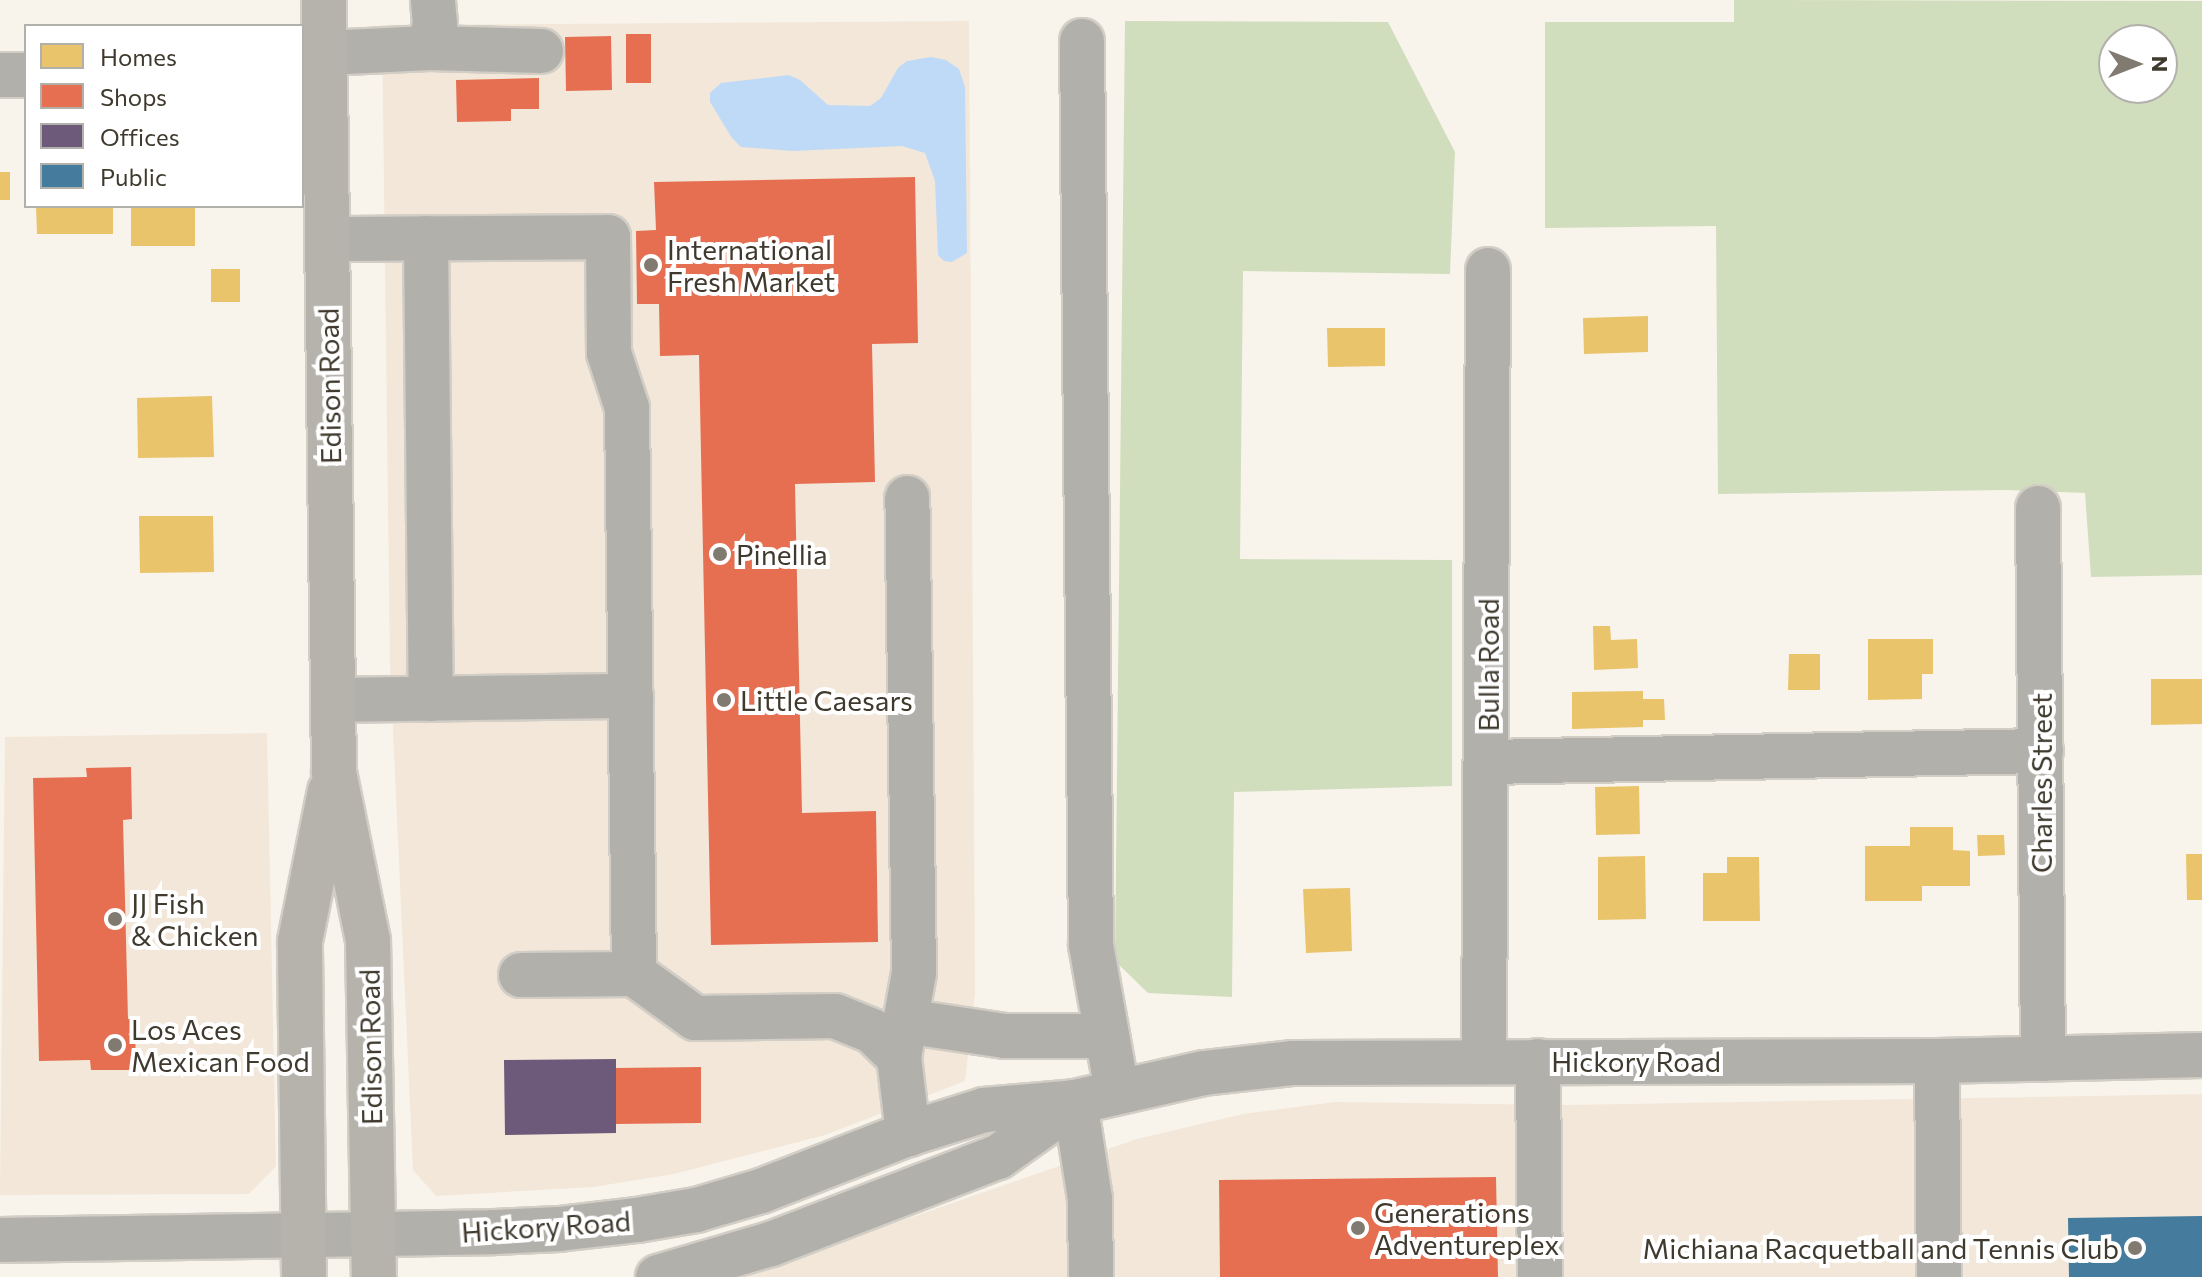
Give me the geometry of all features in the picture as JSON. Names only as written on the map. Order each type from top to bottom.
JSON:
[{"type":"main road","name":"Edison Road","points":[[324,0],[317,66],[328,239],[334,772],[368,940],[374,1256]]},
{"type":"main road","name":"Edison Road","points":[[304,1256],[300,941],[334,772]]},
{"type":"street","points":[[429,48],[435,24],[433,0]]},
{"type":"street","points":[[1082,41],[1091,945],[1117,1091]]},
{"type":"street","points":[[317,66],[429,48],[541,51]]},
{"type":"street","points":[[0,75],[24,75]]},
{"type":"street","points":[[328,239],[608,237],[609,353],[627,408],[634,974]]},
{"type":"street","points":[[426,238],[431,699]]},
{"type":"street","name":"Bulla Road","points":[[1484,1061],[1488,762],[1488,270]]},
{"type":"street","points":[[907,498],[914,973],[902,1039],[908,1134]]},
{"type":"street","name":"Charles Street","points":[[2038,508],[2043,1059]]},
{"type":"street","points":[[333,700],[631,696]]},
{"type":"street","points":[[1488,762],[2041,751]]},
{"type":"street","points":[[521,975],[634,974],[689,1016],[835,1016],[902,1039],[1107,1036]]},
{"type":"street","name":"Hickory Road","points":[[0,1240],[304,1256],[374,1256],[696,1210],[761,1191],[908,1134],[984,1110],[1075,1102],[1204,1073],[1293,1063],[1937,1061],[2202,1055]]},
{"type":"street","points":[[1538,1061],[1540,1277]]},
{"type":"street","points":[[1937,1061],[1939,1277]]},
{"type":"street","points":[[1075,1102],[1090,1199],[1091,1277]]},
{"type":"street","name":"Hickory Road","points":[[658,1277],[771,1244],[998,1157],[1075,1102]]},
{"type":"shaded area","points":[[969,21],[975,992],[965,1081],[825,1135],[674,1174],[593,1187],[436,1196],[413,1170],[390,663],[382,25]]},
{"type":"shaded area","points":[[267,733],[276,1166],[249,1194],[0,1195],[5,737]]},
{"type":"shaded area","points":[[2202,1094],[2202,1277],[740,1277],[1137,1139],[1243,1114],[1335,1102],[1569,1105]]},
{"type":"green space","points":[[1734,0],[2202,1],[2202,575],[2091,577],[2085,493],[2005,490],[1718,494],[1716,226],[1545,228],[1545,22],[1734,22]]},
{"type":"green space","points":[[1125,21],[1388,22],[1455,152],[1450,274],[1243,271],[1240,559],[1452,560],[1452,786],[1234,792],[1232,997],[1148,993],[1115,961]]},
{"type":"water","points":[[931,57],[946,60],[959,69],[965,87],[967,253],[952,262],[944,261],[938,255],[935,181],[925,153],[902,146],[793,151],[741,147],[710,102],[710,93],[721,83],[789,75],[800,80],[828,105],[870,106],[881,98],[898,68],[907,61]]},
{"type":"building: Homes","points":[[0,172],[10,172],[10,200],[0,200]]},
{"type":"building: Homes","points":[[36,208],[113,208],[113,234],[37,234]]},
{"type":"building: Homes","points":[[131,208],[195,208],[195,246],[131,246]]},
{"type":"building: Homes","points":[[211,269],[240,269],[240,302],[211,302]]},
{"type":"building: Homes","points":[[1648,316],[1648,352],[1584,354],[1583,318]]},
{"type":"building: Homes","points":[[1327,328],[1385,328],[1385,366],[1328,367]]},
{"type":"building: Homes","points":[[212,396],[214,457],[138,458],[137,398]]},
{"type":"building: Homes","points":[[139,516],[213,516],[214,572],[140,573]]},
{"type":"building: Homes","points":[[1593,626],[1610,626],[1611,640],[1637,639],[1638,668],[1594,670]]},
{"type":"building: Homes","points":[[1868,639],[1933,639],[1933,674],[1922,674],[1922,699],[1868,700]]},
{"type":"building: Homes","points":[[1789,654],[1820,654],[1820,690],[1788,690]]},
{"type":"building: Homes","points":[[2151,679],[2202,679],[2202,724],[2151,725]]},
{"type":"building: Homes","points":[[1643,691],[1643,699],[1664,699],[1665,720],[1643,720],[1643,727],[1572,729],[1572,692]]},
{"type":"building: Homes","points":[[1639,786],[1640,834],[1596,835],[1595,787]]},
{"type":"building: Homes","points":[[1910,827],[1953,827],[1953,850],[1970,851],[1970,886],[1922,886],[1922,901],[1865,901],[1865,846],[1910,846]]},
{"type":"building: Homes","points":[[1977,835],[2004,835],[2005,855],[1978,856]]},
{"type":"building: Homes","points":[[2186,854],[2202,854],[2202,900],[2187,900]]},
{"type":"building: Homes","points":[[1645,856],[1646,919],[1598,920],[1598,857]]},
{"type":"building: Homes","points":[[1727,857],[1759,857],[1760,921],[1703,921],[1703,873],[1727,873]]},
{"type":"building: Homes","points":[[1350,888],[1352,951],[1306,953],[1303,889]]},
{"type":"building: Shops","points":[[626,34],[651,34],[651,83],[626,83]]},
{"type":"building: Shops","points":[[611,36],[612,90],[566,91],[565,37]]},
{"type":"building: Shops","points":[[539,78],[539,109],[511,109],[511,121],[457,122],[456,80]]},
{"type":"building: Shops","points":[[915,177],[918,343],[872,344],[875,482],[795,484],[802,813],[876,811],[878,942],[711,945],[699,355],[660,356],[659,304],[637,304],[636,231],[656,230],[654,182]]},
{"type":"building: Shops","points":[[131,767],[132,819],[123,820],[128,1019],[135,1019],[136,1070],[91,1070],[90,1060],[39,1061],[33,778],[87,777],[86,768]]},
{"type":"building: Shops","points":[[701,1067],[701,1123],[616,1124],[616,1068]]},
{"type":"building: Shops","name":"Generations Adventureplex","points":[[1496,1177],[1498,1277],[1220,1277],[1219,1180]]},
{"type":"building: Offices","points":[[616,1059],[616,1133],[505,1135],[504,1060]]},
{"type":"building: Public","name":"Michiana Racquetball and Tennis Club","points":[[2202,1216],[2202,1277],[2069,1277],[2068,1218]]},
{"type":"place","name":"International Fresh Market","points":[[651,265]]},
{"type":"place","name":"Pinellia","points":[[720,554]]},
{"type":"place","name":"Little Caesars","points":[[724,700]]},
{"type":"place","name":"JJ Fish & Chicken","points":[[115,919]]},
{"type":"place","name":"Los Aces Mexican Food","points":[[115,1045]]},
{"type":"place","name":"Generations Adventureplex","points":[[1358,1228]]},
{"type":"place","name":"Michiana Racquetball and Tennis Club","points":[[2135,1248]]}]
